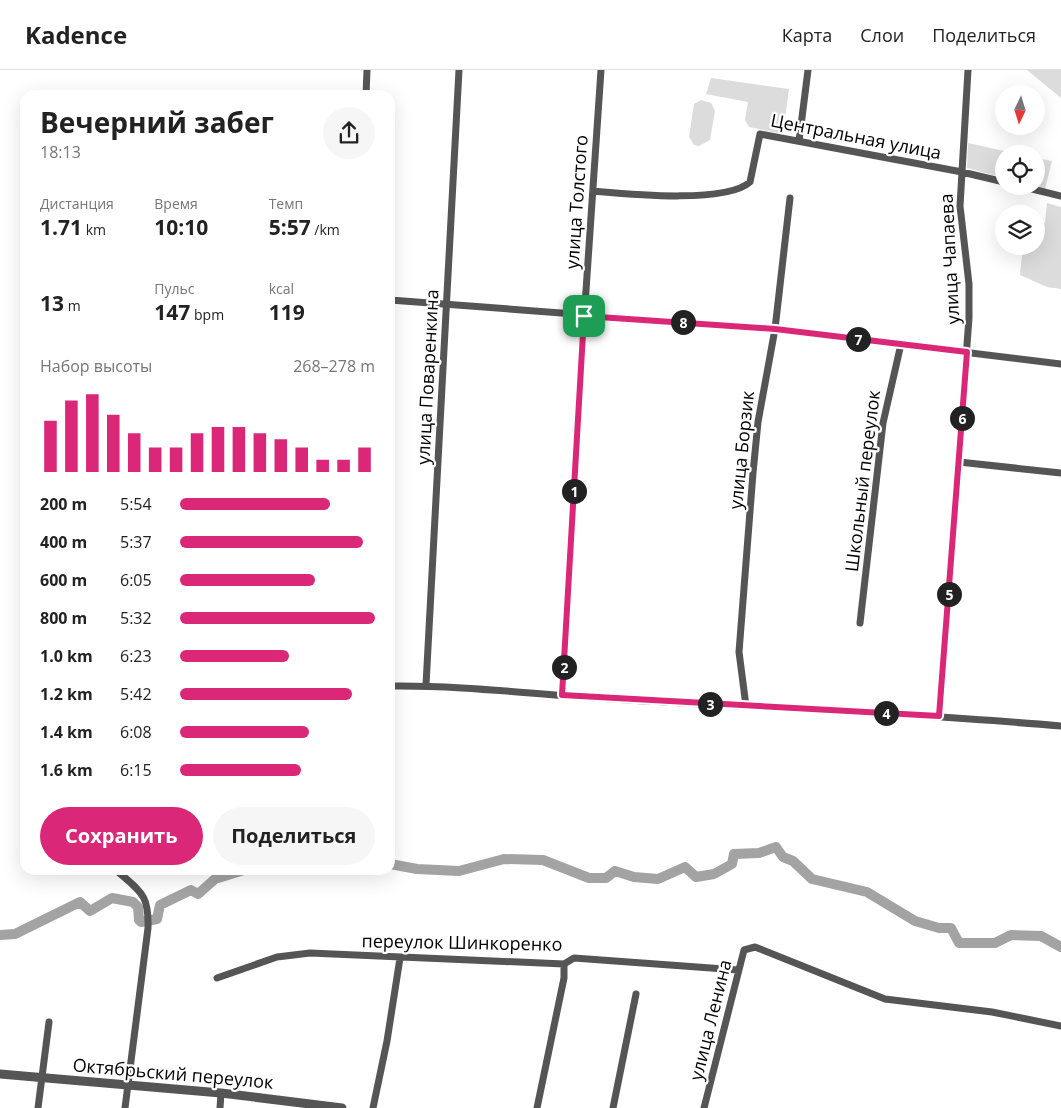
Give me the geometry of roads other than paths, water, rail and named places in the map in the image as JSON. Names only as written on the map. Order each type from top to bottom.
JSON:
[{"type":"street","points":[[366,90],[367,70]]},
{"type":"street","name":"улица Поваренкина","points":[[426,685],[459,70]]},
{"type":"street","name":"улица Толстого","points":[[562,695],[584,316],[602,70]]},
{"type":"street","points":[[799,141],[808,70]]},
{"type":"street","name":"улица Чапаева","points":[[939,716],[967,352],[969,284],[960,206],[968,70]]},
{"type":"street","name":"Центральная улица","points":[[593,191],[684,195],[735,191],[750,182],[760,134],[995,180]]},
{"type":"street","points":[[1045,192],[1061,196]]},
{"type":"street","name":"улица Борзик","points":[[746,706],[739,652],[752,483],[758,422],[775,329],[790,198]]},
{"type":"street","points":[[395,300],[775,329],[1061,364]]},
{"type":"street","name":"Школьный переулок","points":[[860,623],[884,414],[901,344]]},
{"type":"street","points":[[959,462],[1061,473]]},
{"type":"street","points":[[395,686],[426,685],[562,695],[939,716],[1061,726]]},
{"type":"street","points":[[121,875],[148,904],[148,928],[125,1108]]},
{"type":"street","name":"улица Ленина","points":[[704,1108],[744,950],[755,947],[885,999],[992,1012],[1061,1026]]},
{"type":"street","name":"переулок Шинкоренко","points":[[217,978],[277,957],[310,953],[564,964],[574,958],[738,970]]},
{"type":"street","points":[[373,1108],[387,1041],[400,958]]},
{"type":"street","points":[[537,1108],[564,978],[564,964]]},
{"type":"street","points":[[613,1108],[636,994]]},
{"type":"street","points":[[38,1108],[49,1022]]},
{"type":"street","name":"Октябрьский переулок","points":[[0,1074],[221,1093],[342,1108]]},
{"type":"street","points":[[220,1108],[221,1093]]},
{"type":"waterway","points":[[395,865],[417,869],[459,871],[504,859],[543,860],[589,878],[606,878],[615,871],[634,877],[658,879],[685,867],[696,877],[714,874],[732,864],[734,854],[759,853],[776,847],[783,857],[793,861],[812,879],[867,892],[915,921],[939,928],[951,928],[959,943],[995,943],[1011,935],[1041,936],[1061,947]]},
{"type":"waterway","points":[[0,935],[15,934],[80,902],[90,911],[112,898],[133,902],[138,907],[139,920],[141,922],[157,919],[160,905],[191,890],[198,894],[215,879],[228,875]]}]
